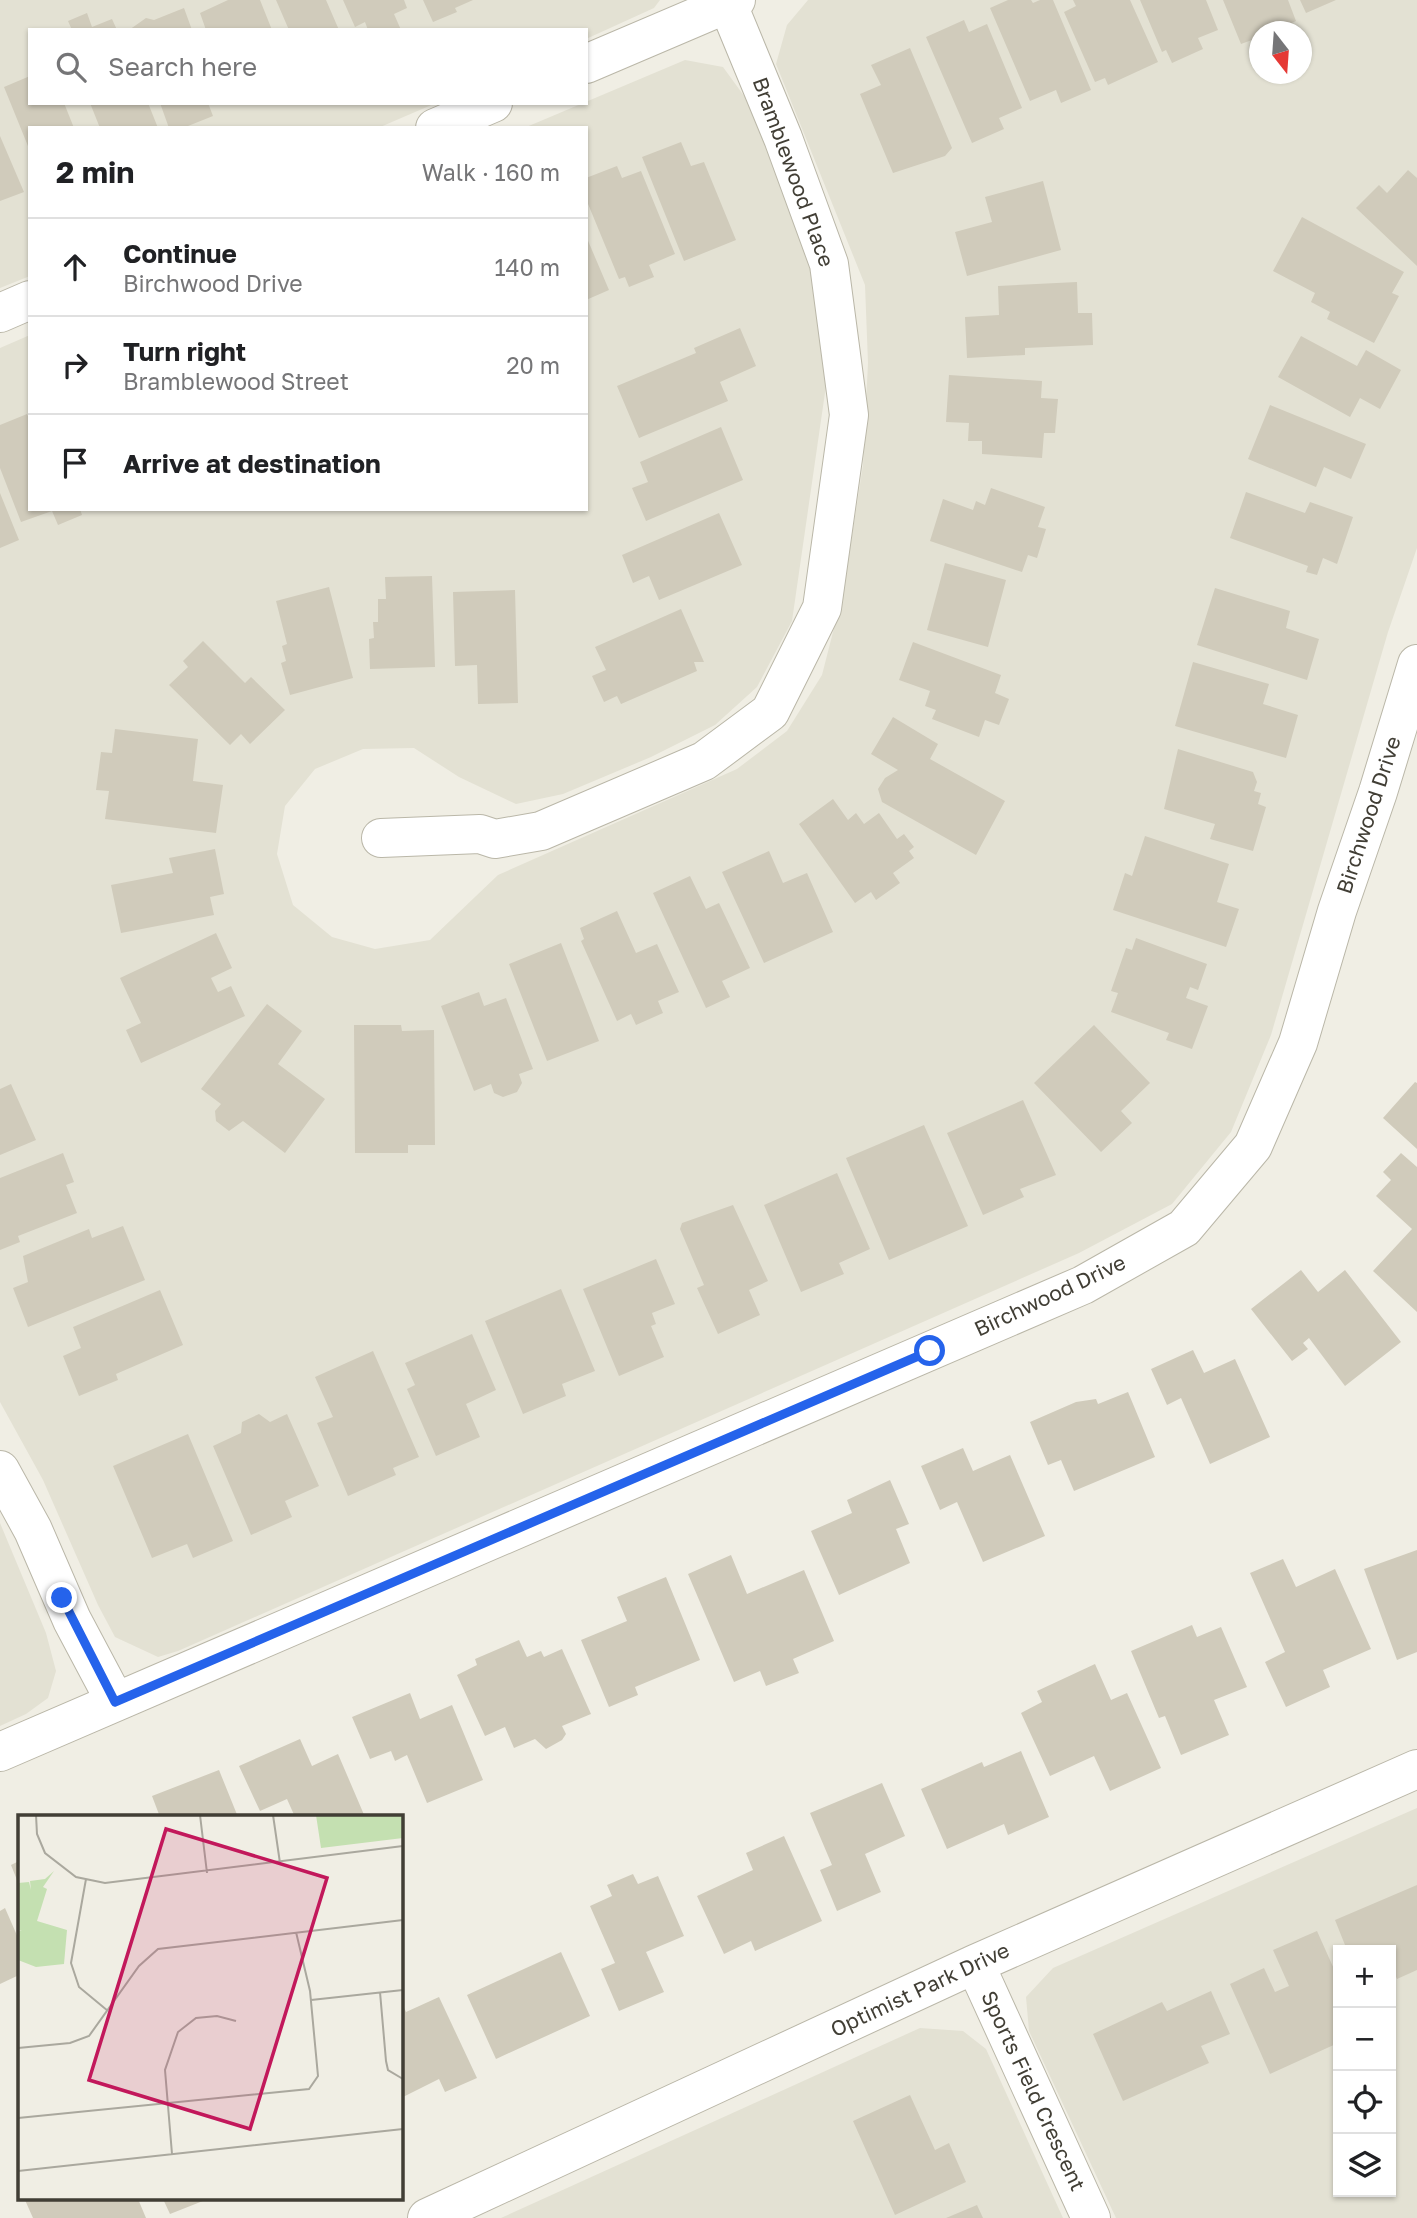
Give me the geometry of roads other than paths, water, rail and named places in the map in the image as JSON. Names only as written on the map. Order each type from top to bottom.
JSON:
[{"type":"street","points":[[588,63],[730,1]]},
{"type":"street","name":"Bramblewood Place","points":[[381,838],[480,834],[495,839],[541,831],[704,761],[769,712],[822,608],[849,415],[829,264],[730,1]]},
{"type":"street","points":[[440,126],[488,105]]},
{"type":"street","points":[[0,313],[28,301]]},
{"type":"street","name":"Birchwood Drive","points":[[0,1752],[1083,1285],[1184,1228],[1253,1146],[1298,1043],[1337,911],[1378,792],[1417,664]]},
{"type":"street","points":[[0,1470],[33,1530],[72,1620],[115,1702]]},
{"type":"street","name":"Optimist Park Drive","points":[[427,2218],[975,1964],[1417,1769]]},
{"type":"street","name":"Sports Field Crescent","points":[[975,1964],[1091,2218]]}]
